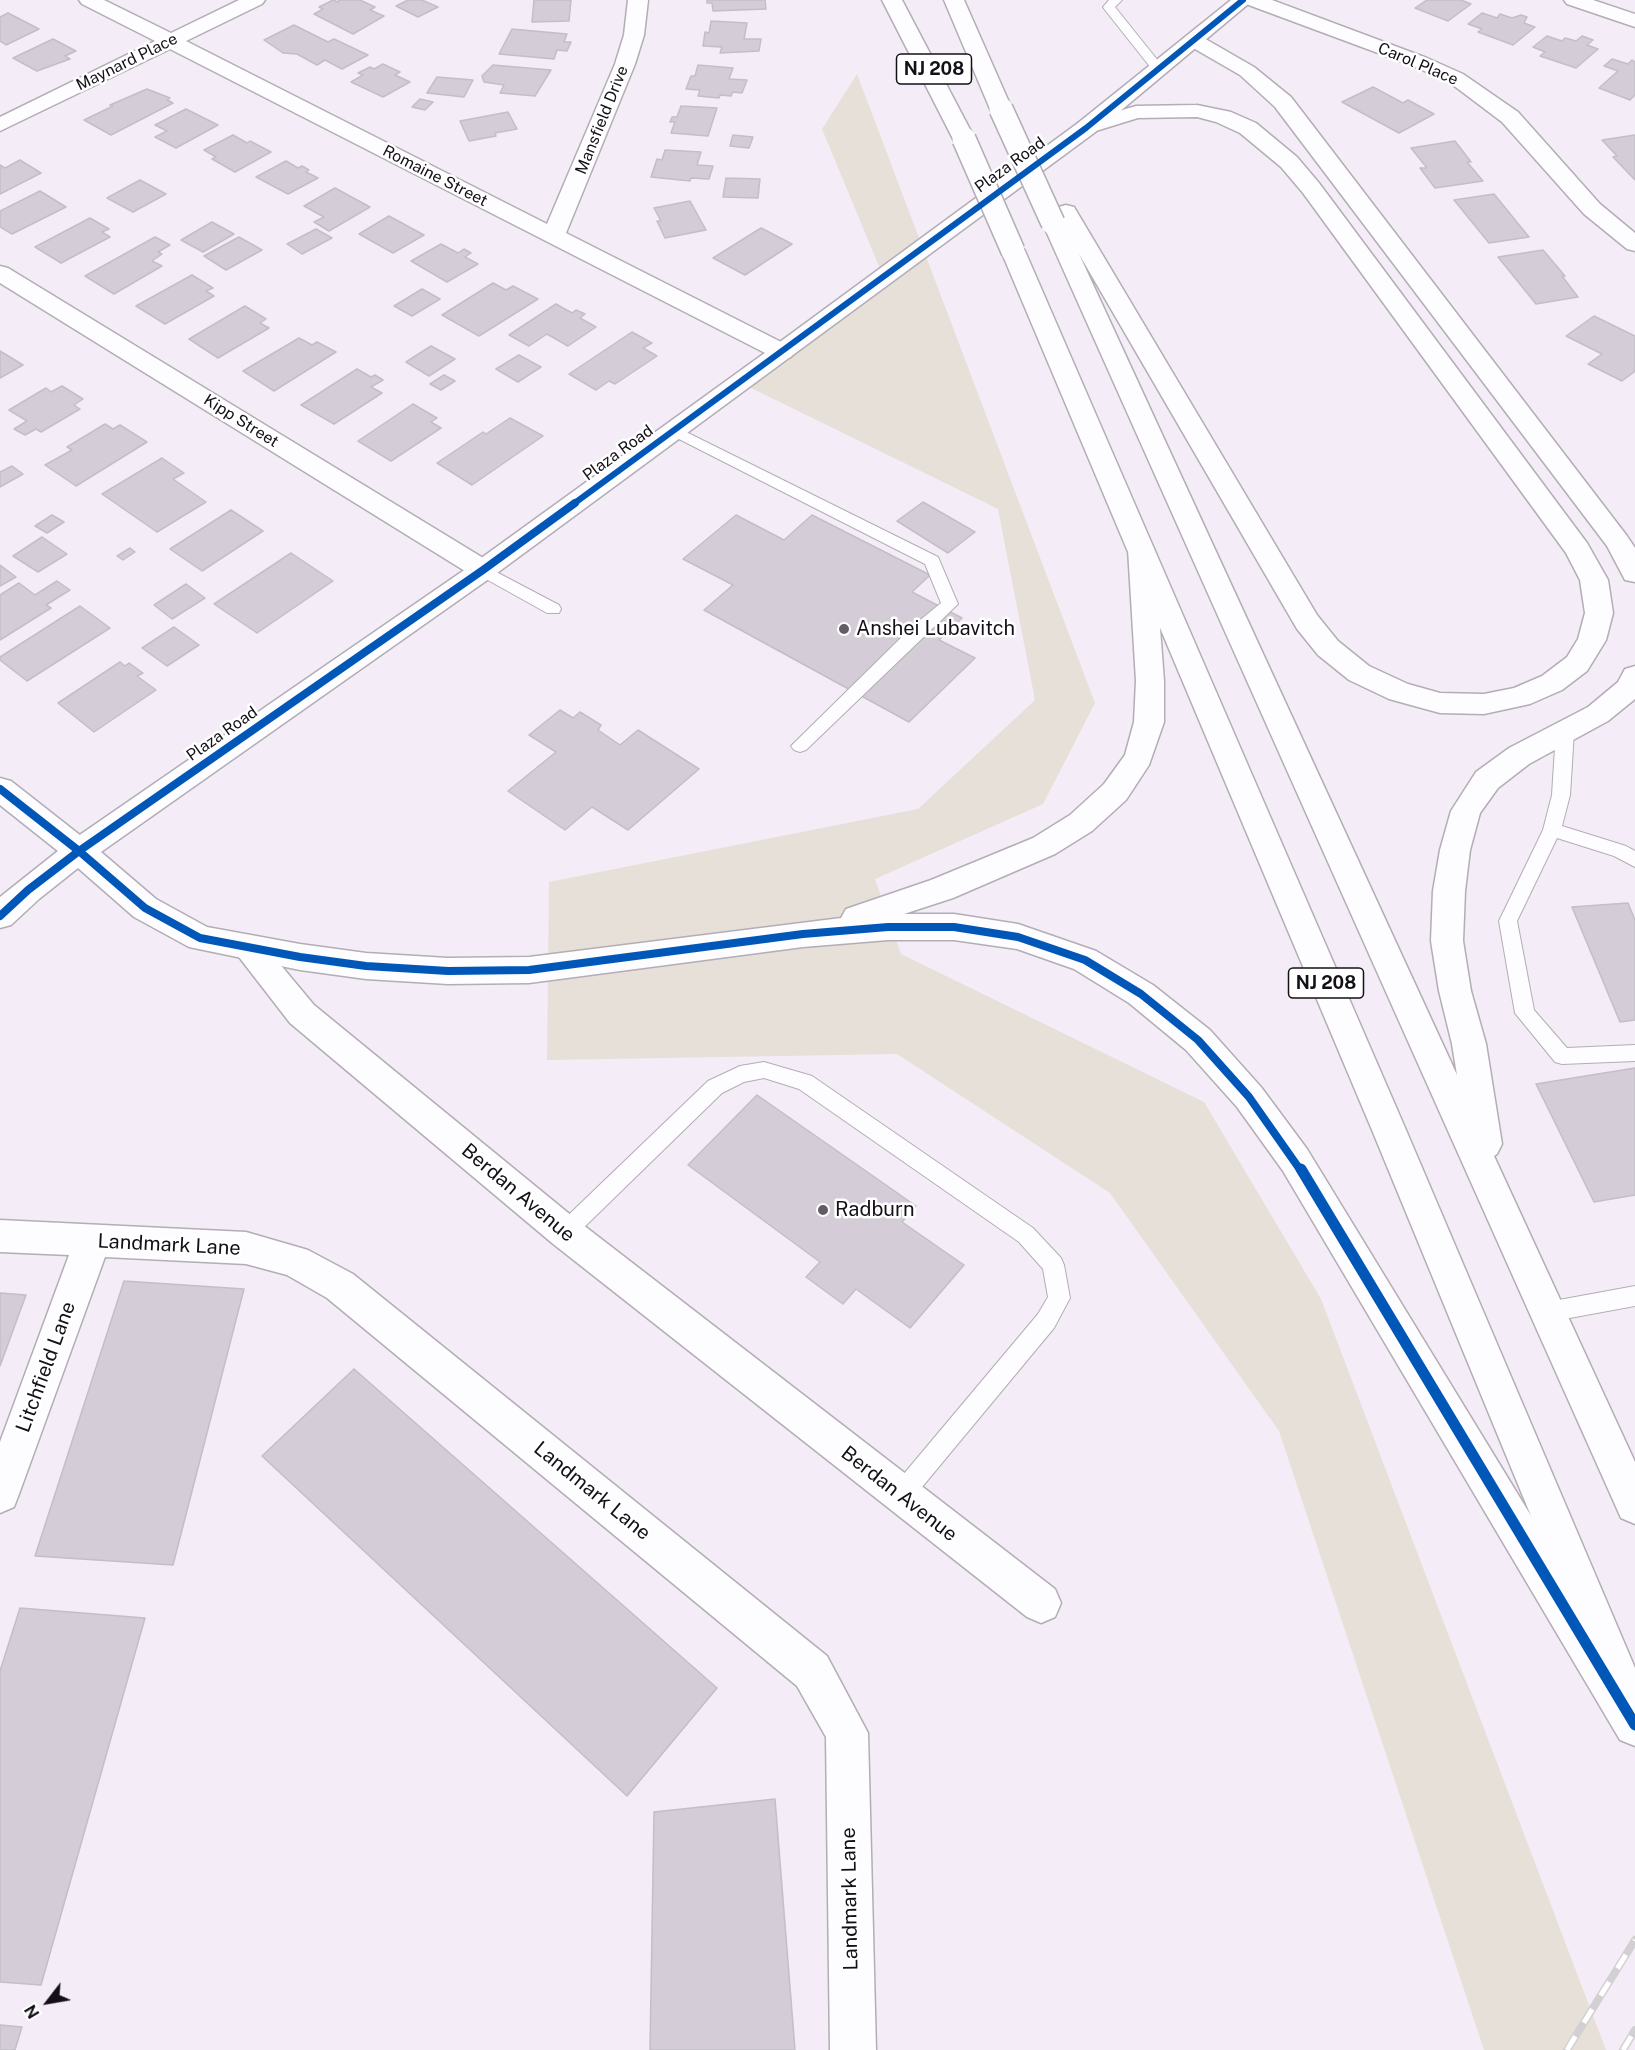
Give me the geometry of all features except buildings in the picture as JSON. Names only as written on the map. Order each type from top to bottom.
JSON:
[{"type":"main road","name":"Romaine Street","points":[[88,0],[782,352]]},
{"type":"main road","name":"Maynard Place","points":[[0,125],[255,0]]},
{"type":"main road","name":"Mansfield Drive","points":[[553,236],[625,64],[634,35],[638,0]]},
{"type":"main road","points":[[892,0],[964,139]]},
{"type":"main road","name":"NJ 208","points":[[903,0],[1389,1130],[1635,1717]]},
{"type":"main road","name":"NJ 208","points":[[954,0],[1001,109],[1060,218],[1635,1505]]},
{"type":"main road","name":"Plaza Road","points":[[0,916],[28,890],[80,851],[483,570],[1086,128],[1196,41],[1243,0]]},
{"type":"main road","name":"Carol Place","points":[[1253,0],[1420,62],[1456,78],[1510,117],[1592,209],[1635,244]]},
{"type":"main road","points":[[1574,0],[1635,21]]},
{"type":"main road","points":[[1196,41],[1247,70],[1283,102],[1618,542],[1635,573]]},
{"type":"main road","points":[[1060,218],[1307,622],[1328,648],[1359,673],[1399,692],[1440,703],[1484,704],[1520,697],[1552,683],[1577,664],[1592,640],[1599,614],[1594,580],[1577,549],[1289,162],[1248,128],[1223,117],[1197,111],[1136,112],[1086,128]]},
{"type":"main road","name":"Kipp Street","points":[[0,273],[483,570]]},
{"type":"main road","points":[[803,934],[942,889],[1044,846],[1081,823],[1115,792],[1139,757],[1149,722],[1150,681],[1141,549]]},
{"type":"main road","points":[[1491,1184],[1469,1044],[1455,991],[1448,941],[1449,891],[1455,850],[1466,811],[1487,780],[1519,756],[1598,714],[1629,688],[1635,676]]},
{"type":"main road","points":[[0,789],[80,851],[145,908],[200,938],[248,948],[366,966],[448,971],[529,970],[803,934],[888,927],[954,927],[1018,937],[1085,960],[1141,993],[1198,1040],[1249,1097],[1295,1160],[1635,1725]]},
{"type":"main road","name":"Berdan Avenue","points":[[248,948],[302,1014],[565,1232],[1041,1604]]},
{"type":"main road","name":"Landmark Lane","points":[[0,1236],[246,1248],[295,1261],[340,1286],[812,1671],[847,1733],[853,2050]]},
{"type":"main road","name":"Litchfield Lane","points":[[0,1494],[93,1240]]},
{"type":"lane","points":[[1116,0],[1109,7],[1159,70]]},
{"type":"lane","points":[[674,431],[932,561],[950,604],[919,630],[801,746]]},
{"type":"lane","points":[[483,570],[553,609]]},
{"type":"lane","points":[[1565,731],[1561,795],[1552,830],[1508,921],[1525,1013],[1562,1056],[1635,1053]]},
{"type":"lane","points":[[1552,830],[1620,851],[1635,860]]},
{"type":"lane","points":[[565,1232],[715,1087],[740,1074],[764,1071],[805,1082],[1026,1235],[1053,1265],[1059,1298],[1046,1322],[900,1496]]},
{"type":"lane","points":[[1548,1312],[1635,1296]]},
{"type":"shaded area","points":[[857,74],[1095,703],[1043,804],[875,879],[901,954],[1204,1102],[1321,1299],[1606,2050],[1484,2050],[1279,1431],[1110,1193],[897,1054],[547,1060],[549,882],[918,809],[1035,700],[998,509],[741,383],[883,276],[822,129]]},
{"type":"railway","points":[[1567,2050],[1635,1940]]},
{"type":"railway","points":[[1623,2050],[1635,2030]]},
{"type":"cycle path","points":[[0,916],[28,890],[79,851],[483,570],[1086,128],[1243,0]]},
{"type":"cycle path","points":[[0,789],[79,851],[145,908],[200,938],[300,957],[366,966],[448,971],[529,970],[803,934],[888,927],[954,927],[1018,937],[1085,960],[1141,994],[1198,1040],[1249,1097],[1295,1160],[1635,1725]]},
{"type":"place","name":"Anshei Lubavitch","points":[[844,629]]},
{"type":"place","name":"Radburn","points":[[823,1210]]}]
